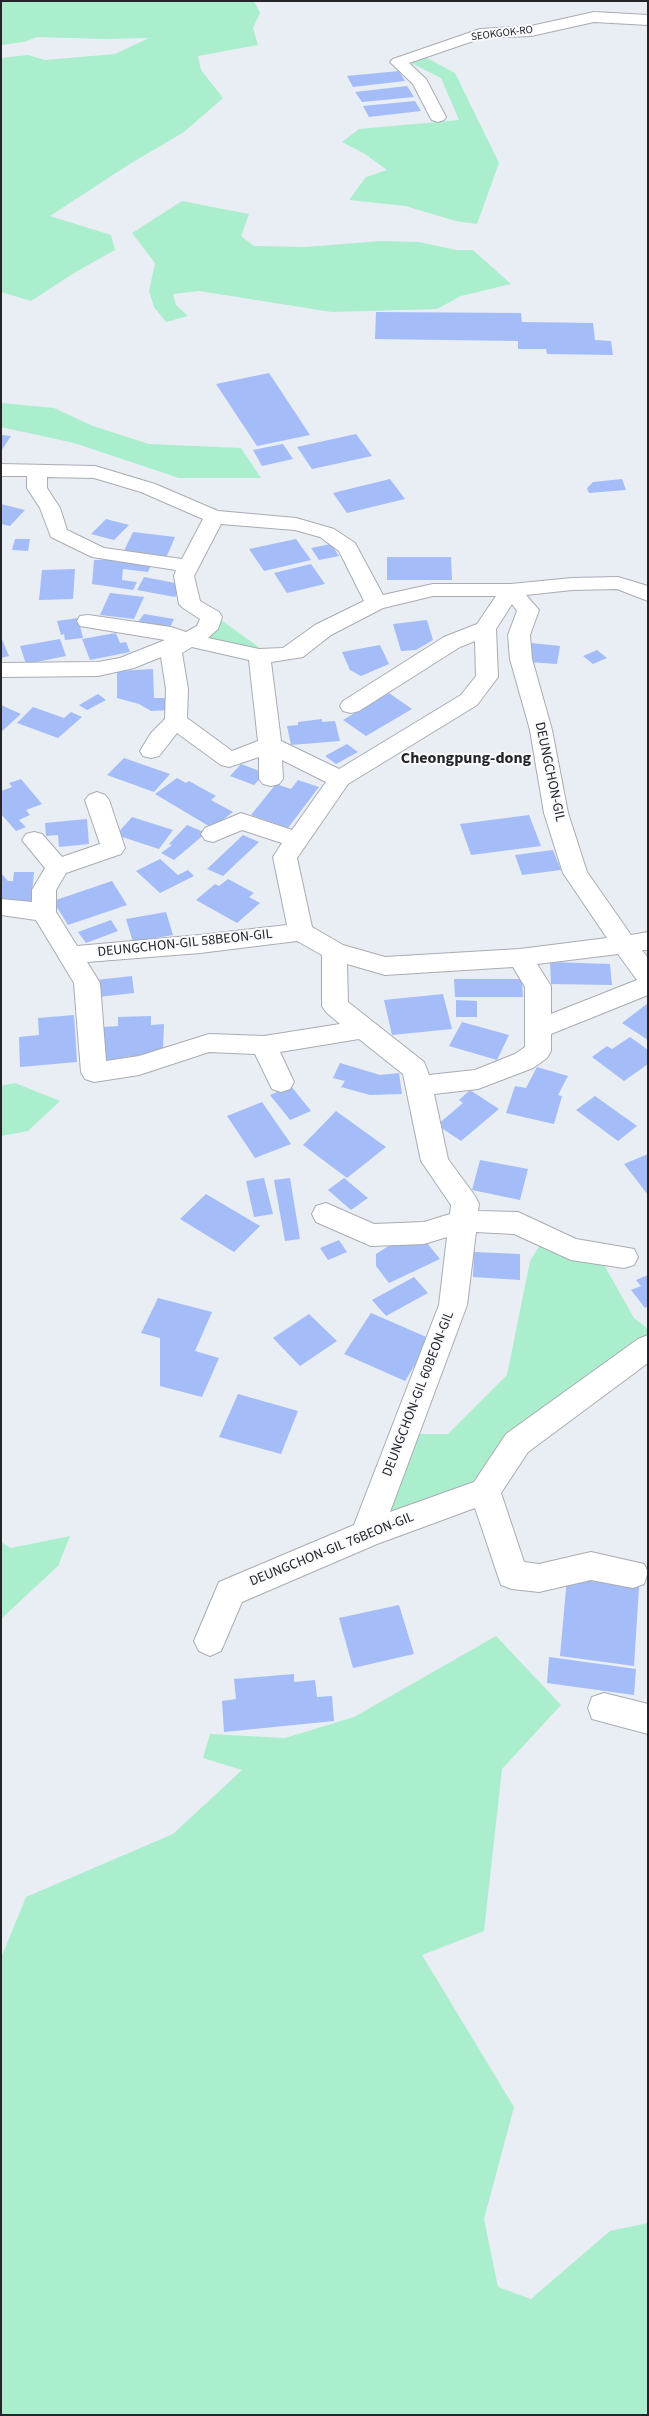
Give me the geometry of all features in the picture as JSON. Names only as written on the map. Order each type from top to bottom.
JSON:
[{"type":"street","name":"SEOKGOK-RO","points":[[438,117],[420,82],[398,62],[480,34],[530,31],[594,17],[648,20]]},
{"type":"street","points":[[1,470],[95,472],[148,488],[214,517],[296,524],[327,533],[348,547],[376,603]]},
{"type":"street","points":[[37,472],[37,488],[50,508],[58,533],[99,553],[189,566]]},
{"type":"street","points":[[1,670],[58,671],[98,669],[126,663],[207,629],[211,617],[190,604],[184,576],[214,517]]},
{"type":"street","points":[[88,621],[171,634],[259,656],[284,655],[295,652],[323,630],[376,603],[433,590],[511,590],[572,584],[618,583],[637,589],[648,596]]},
{"type":"street","points":[[351,706],[386,682],[452,642],[485,629],[511,590]]},
{"type":"street","name":"DEUNGCHON-GIL","points":[[511,590],[528,610],[519,635],[521,659],[541,730],[556,813],[575,873],[637,944]]},
{"type":"street","points":[[485,629],[487,677],[468,700],[340,779],[285,858],[301,932],[334,951],[384,966],[520,958],[637,944],[648,977]]},
{"type":"street","points":[[151,751],[159,738],[176,721],[177,689],[172,650],[186,639]]},
{"type":"street","points":[[259,656],[270,745],[271,779]]},
{"type":"street","points":[[176,721],[229,760],[270,745],[340,779]]},
{"type":"street","points":[[97,800],[113,848],[58,867],[44,890],[44,912],[87,983],[94,1072],[139,1065],[209,1043],[264,1045],[364,1029]]},
{"type":"street","points":[[213,834],[241,821],[297,840]]},
{"type":"street","points":[[34,840],[58,867]]},
{"type":"street","points":[[1,907],[44,912]]},
{"type":"street","name":"DEUNGCHON-GIL 58BEON-GIL","points":[[69,955],[200,944],[301,932]]},
{"type":"street","name":"DEUNGCHON-GIL 60BEON-GIL","points":[[334,951],[335,1006],[415,1069],[435,1161],[465,1204],[453,1305],[366,1534]]},
{"type":"street","points":[[419,1086],[478,1078],[524,1061],[538,1051],[538,986],[520,958]]},
{"type":"street","points":[[538,1029],[648,985]]},
{"type":"street","points":[[264,1045],[281,1082]]},
{"type":"street","points":[[326,1214],[372,1235],[424,1233],[463,1221],[518,1223],[571,1249],[624,1258]]},
{"type":"street","points":[[633,1574],[591,1566],[539,1578],[512,1575],[485,1491],[517,1443],[648,1346]]},
{"type":"street","name":"DEUNGCHON-GIL 76BEON-GIL","points":[[210,1642],[230,1592],[366,1534],[485,1491]]},
{"type":"street","points":[[604,1708],[648,1719]]},
{"type":"green space","points":[[1,1],[254,1],[260,13],[253,28],[258,45],[198,56],[201,70],[223,98],[184,132],[128,165],[50,216],[111,235],[115,250],[74,273],[31,301],[1,292],[1,58],[28,55],[45,60],[115,54],[149,38],[37,37],[24,42],[1,45]]},
{"type":"green space","points":[[425,57],[455,73],[499,163],[477,224],[456,221],[405,206],[349,200],[366,177],[387,170],[365,154],[342,142],[359,129],[459,120],[441,78],[409,62]]},
{"type":"green space","points":[[182,201],[249,214],[241,236],[254,246],[305,247],[381,241],[419,242],[456,250],[473,250],[511,284],[461,296],[437,309],[332,312],[199,291],[173,294],[176,305],[188,316],[166,322],[154,307],[149,291],[155,263],[132,233]]},
{"type":"green space","points":[[1,403],[54,408],[93,426],[149,444],[241,448],[261,478],[179,478],[74,443],[1,427]]},
{"type":"green space","points":[[217,617],[264,651],[200,637]]},
{"type":"green space","points":[[15,1083],[60,1101],[28,1131],[1,1136],[1,1086]]},
{"type":"green space","points":[[542,1242],[603,1263],[634,1318],[648,1329],[648,1335],[508,1442],[475,1484],[382,1516],[418,1434],[448,1434],[507,1375],[530,1261]]},
{"type":"green space","points":[[70,1536],[58,1566],[1,1619],[1,1542],[11,1548]]},
{"type":"green space","points":[[496,1636],[561,1705],[502,1769],[484,1931],[422,1955],[514,2107],[484,2219],[498,2287],[531,2299],[610,2231],[648,2223],[648,2415],[1,2415],[1,1958],[26,1897],[173,1834],[242,1770],[203,1758],[210,1734],[285,1738],[354,1717]]},
{"type":"building","points":[[399,71],[405,81],[353,87],[347,76]]},
{"type":"building","points":[[407,86],[414,97],[362,102],[355,92]]},
{"type":"building","points":[[415,101],[421,111],[369,117],[363,106]]},
{"type":"building","points":[[376,312],[521,313],[522,322],[593,323],[595,340],[611,341],[613,355],[547,354],[546,349],[518,349],[518,341],[375,339]]},
{"type":"building","points":[[269,373],[310,435],[257,446],[216,384]]},
{"type":"building","points":[[356,434],[372,456],[312,469],[297,447]]},
{"type":"building","points":[[1,435],[11,436],[1,451]]},
{"type":"building","points":[[283,444],[293,459],[262,466],[253,450]]},
{"type":"building","points":[[390,479],[405,499],[347,513],[333,493]]},
{"type":"building","points":[[622,479],[626,490],[589,493],[587,488],[593,482]]},
{"type":"building","points":[[1,504],[25,510],[10,526],[1,524]]},
{"type":"building","points":[[106,519],[129,525],[114,540],[91,534]]},
{"type":"building","points":[[133,532],[175,537],[166,558],[123,553]]},
{"type":"building","points":[[15,539],[30,539],[28,551],[12,550]]},
{"type":"building","points":[[296,539],[311,560],[264,571],[249,549]]},
{"type":"building","points":[[331,544],[339,556],[319,560],[311,548]]},
{"type":"building","points":[[387,557],[451,557],[452,580],[387,580]]},
{"type":"building","points":[[124,559],[152,563],[148,572],[123,569],[122,580],[137,582],[133,590],[92,584],[94,560]]},
{"type":"building","points":[[311,564],[325,584],[287,593],[274,573]]},
{"type":"building","points":[[75,569],[73,599],[39,600],[42,570]]},
{"type":"building","points":[[144,577],[175,583],[178,593],[175,597],[137,590]]},
{"type":"building","points":[[110,593],[144,597],[134,619],[100,615]]},
{"type":"building","points":[[144,614],[174,619],[169,629],[137,623]]},
{"type":"building","points":[[78,618],[83,638],[65,640],[64,634],[61,635],[57,621]]},
{"type":"building","points":[[427,620],[433,640],[416,650],[401,651],[393,624]]},
{"type":"building","points":[[116,633],[120,643],[126,642],[130,652],[90,660],[82,639]]},
{"type":"building","points":[[1,637],[9,656],[1,658]]},
{"type":"building","points":[[60,639],[66,656],[26,664],[20,646]]},
{"type":"building","points":[[531,643],[560,646],[557,664],[528,662]]},
{"type":"building","points":[[380,645],[389,664],[361,676],[350,670],[342,652]]},
{"type":"building","points":[[597,650],[607,658],[593,664],[583,656]]},
{"type":"building","points":[[153,669],[154,698],[172,698],[171,710],[151,711],[139,704],[117,698],[117,671]]},
{"type":"building","points":[[389,693],[412,709],[366,736],[343,720]]},
{"type":"building","points":[[98,694],[106,700],[87,710],[79,705]]},
{"type":"building","points":[[1,705],[21,714],[1,732]]},
{"type":"building","points":[[33,707],[64,718],[71,712],[82,717],[58,738],[17,723]]},
{"type":"building","points":[[322,719],[322,722],[335,721],[340,741],[291,745],[287,726],[298,725],[298,722]]},
{"type":"building","points":[[347,744],[358,752],[336,764],[325,756]]},
{"type":"building","points":[[124,758],[170,774],[154,792],[107,775]]},
{"type":"building","points":[[241,764],[265,773],[254,785],[230,776]]},
{"type":"building","points":[[177,778],[186,783],[189,781],[216,796],[211,800],[233,812],[212,828],[155,794]]},
{"type":"building","points":[[21,779],[42,804],[26,810],[30,815],[19,820],[26,827],[16,831],[1,814],[1,791],[12,787],[9,783]]},
{"type":"building","points":[[298,780],[319,787],[288,828],[251,815],[276,784],[291,789]]},
{"type":"building","points":[[529,815],[541,846],[471,855],[460,824]]},
{"type":"building","points":[[132,817],[173,830],[159,849],[116,835]]},
{"type":"building","points":[[87,819],[89,844],[59,847],[58,835],[46,836],[45,823]]},
{"type":"building","points":[[187,825],[206,833],[174,860],[161,853],[172,845],[169,844]]},
{"type":"building","points":[[243,835],[259,842],[223,876],[207,869]]},
{"type":"building","points":[[553,850],[561,870],[522,875],[515,855]]},
{"type":"building","points":[[160,859],[178,875],[188,870],[194,876],[160,893],[136,871]]},
{"type":"building","points":[[14,872],[34,872],[31,904],[1,903],[1,873],[8,881],[13,881]]},
{"type":"building","points":[[228,879],[254,893],[249,897],[260,903],[237,923],[196,900],[215,884],[219,886]]},
{"type":"building","points":[[112,881],[127,905],[68,925],[53,901]]},
{"type":"building","points":[[166,912],[173,935],[133,942],[126,919]]},
{"type":"building","points":[[111,920],[118,931],[86,943],[78,932]]},
{"type":"building","points":[[550,962],[610,964],[612,985],[551,984]]},
{"type":"building","points":[[132,976],[134,993],[98,997],[96,980]]},
{"type":"building","points":[[454,979],[522,979],[523,997],[455,997]]},
{"type":"building","points":[[443,994],[452,1029],[392,1035],[384,1000]]},
{"type":"building","points":[[456,1000],[477,1001],[477,1017],[456,1017]]},
{"type":"building","points":[[648,1003],[648,1040],[622,1023]]},
{"type":"building","points":[[74,1015],[77,1062],[20,1067],[19,1037],[39,1035],[38,1018]]},
{"type":"building","points":[[151,1016],[151,1025],[164,1024],[163,1050],[106,1065],[104,1027],[118,1026],[118,1017]]},
{"type":"building","points":[[462,1022],[509,1035],[497,1060],[449,1046]]},
{"type":"building","points":[[630,1037],[648,1050],[648,1064],[624,1081],[592,1057],[607,1046],[612,1049]]},
{"type":"building","points":[[340,1063],[380,1075],[399,1073],[402,1094],[370,1095],[341,1087],[345,1081],[333,1078]]},
{"type":"building","points":[[537,1067],[568,1076],[558,1095],[562,1096],[554,1124],[506,1113],[515,1086],[526,1088]]},
{"type":"building","points":[[291,1086],[311,1111],[290,1120],[270,1095]]},
{"type":"building","points":[[470,1090],[499,1109],[461,1141],[437,1125],[463,1103],[459,1100]]},
{"type":"building","points":[[595,1096],[637,1126],[618,1141],[576,1110]]},
{"type":"building","points":[[262,1102],[291,1144],[255,1158],[227,1116]]},
{"type":"building","points":[[336,1111],[386,1147],[347,1178],[303,1145]]},
{"type":"building","points":[[648,1154],[648,1195],[624,1164]]},
{"type":"building","points":[[480,1160],[528,1169],[520,1200],[472,1190]]},
{"type":"building","points":[[264,1178],[273,1214],[254,1217],[246,1181]]},
{"type":"building","points":[[290,1178],[300,1239],[285,1241],[274,1180]]},
{"type":"building","points":[[344,1178],[368,1198],[351,1210],[328,1190]]},
{"type":"building","points":[[206,1194],[260,1226],[234,1252],[180,1219]]},
{"type":"building","points":[[339,1240],[347,1252],[328,1260],[320,1248]]},
{"type":"building","points":[[427,1243],[440,1259],[389,1283],[376,1266],[376,1254],[390,1245]]},
{"type":"building","points":[[474,1252],[520,1254],[520,1280],[473,1277]]},
{"type":"building","points":[[648,1275],[648,1306],[645,1308],[631,1290],[641,1286],[636,1280]]},
{"type":"building","points":[[414,1277],[428,1293],[386,1316],[372,1300]]},
{"type":"building","points":[[158,1298],[212,1312],[195,1351],[219,1358],[202,1397],[160,1386],[160,1338],[141,1333]]},
{"type":"building","points":[[371,1313],[431,1339],[405,1381],[344,1354]]},
{"type":"building","points":[[309,1314],[337,1341],[300,1366],[273,1338]]},
{"type":"building","points":[[238,1394],[298,1411],[281,1454],[219,1437]]},
{"type":"building","points":[[567,1578],[639,1587],[634,1666],[560,1656]]},
{"type":"building","points":[[399,1605],[414,1654],[353,1668],[339,1618]]},
{"type":"building","points":[[549,1657],[636,1669],[634,1695],[547,1683]]},
{"type":"building","points":[[294,1674],[294,1682],[315,1680],[317,1697],[332,1696],[334,1721],[224,1732],[222,1701],[236,1699],[234,1679]]},
{"type":"district","name":"Cheongpung-dong","points":[[466,759]]}]
